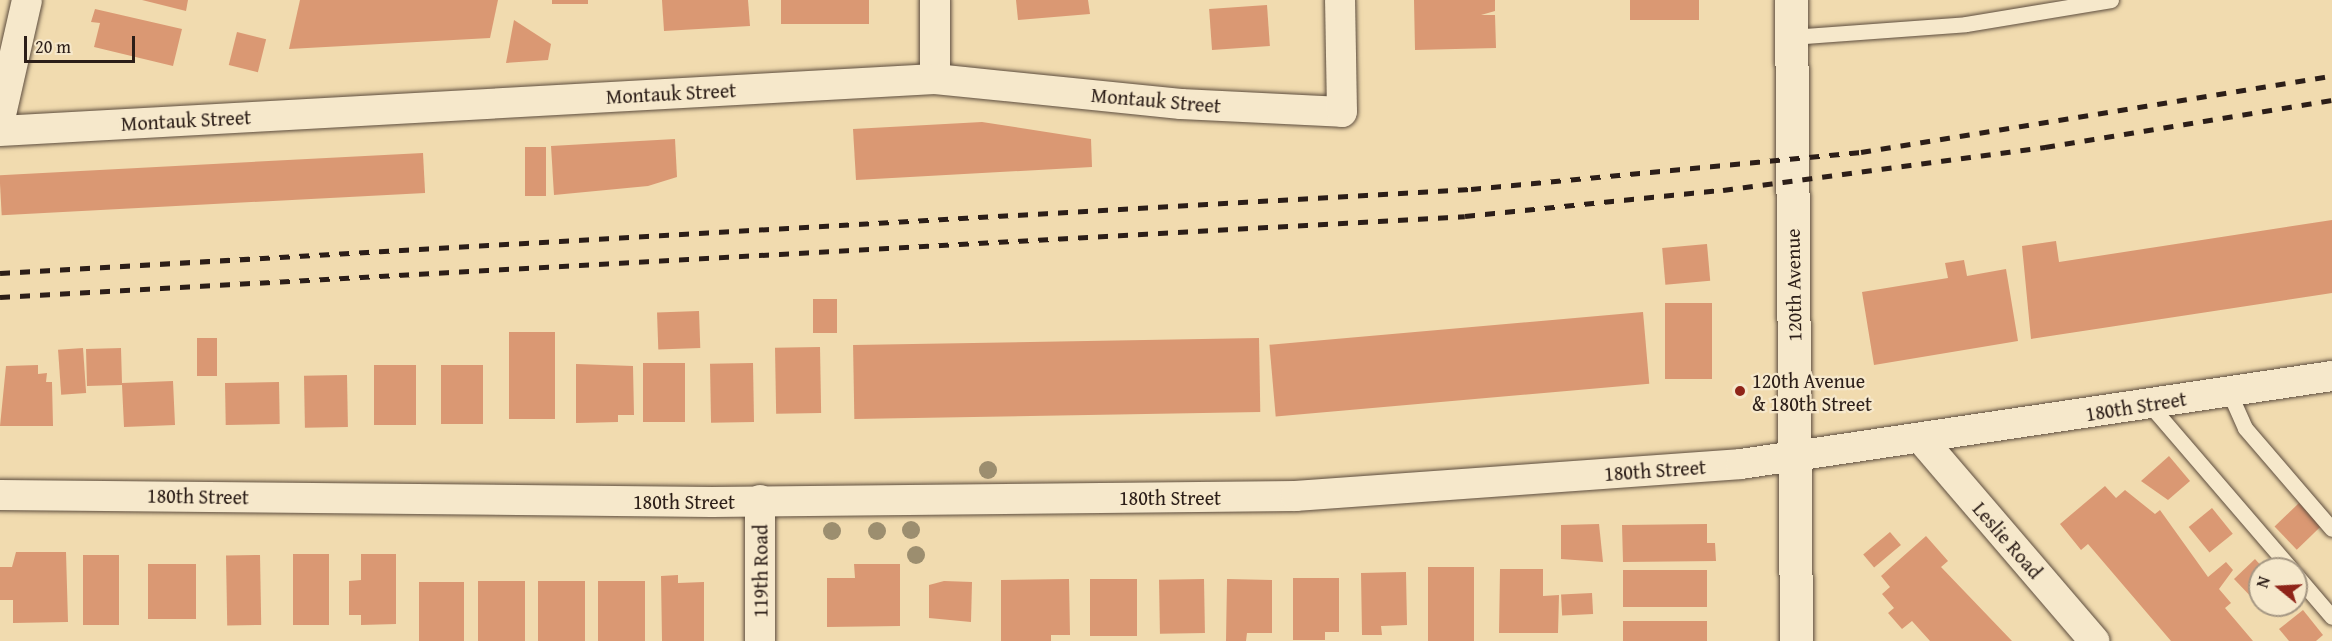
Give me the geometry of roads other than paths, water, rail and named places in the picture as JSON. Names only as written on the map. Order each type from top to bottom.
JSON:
[{"type":"street","points":[[0,119],[27,0]]},
{"type":"street","points":[[935,0],[935,79]]},
{"type":"street","name":"Montauk Street","points":[[0,131],[935,79],[1180,104],[1342,112],[1340,0]]},
{"type":"street","name":"120th Avenue","points":[[1791,0],[1796,641]]},
{"type":"street","name":"180th Street","points":[[0,495],[760,500],[1296,496],[1794,458],[2332,376]]},
{"type":"street","name":"Leslie Road","points":[[1922,440],[2094,641]]},
{"type":"street","name":"119th Road","points":[[760,500],[760,641]]},
{"type":"lane","points":[[1791,37],[1966,24],[2111,0]]},
{"type":"lane","points":[[2229,392],[2245,428],[2332,529]]},
{"type":"lane","points":[[2150,405],[2281,557]]},
{"type":"lane","points":[[2308,589],[2332,617]]},
{"type":"railway","points":[[0,273],[1471,189],[1861,152],[2332,76]]},
{"type":"railway","points":[[0,297],[1465,216],[1723,190],[2045,147],[2332,100]]},
{"type":"place","name":"120th Avenue & 180th Street","points":[[1740,391]]}]
